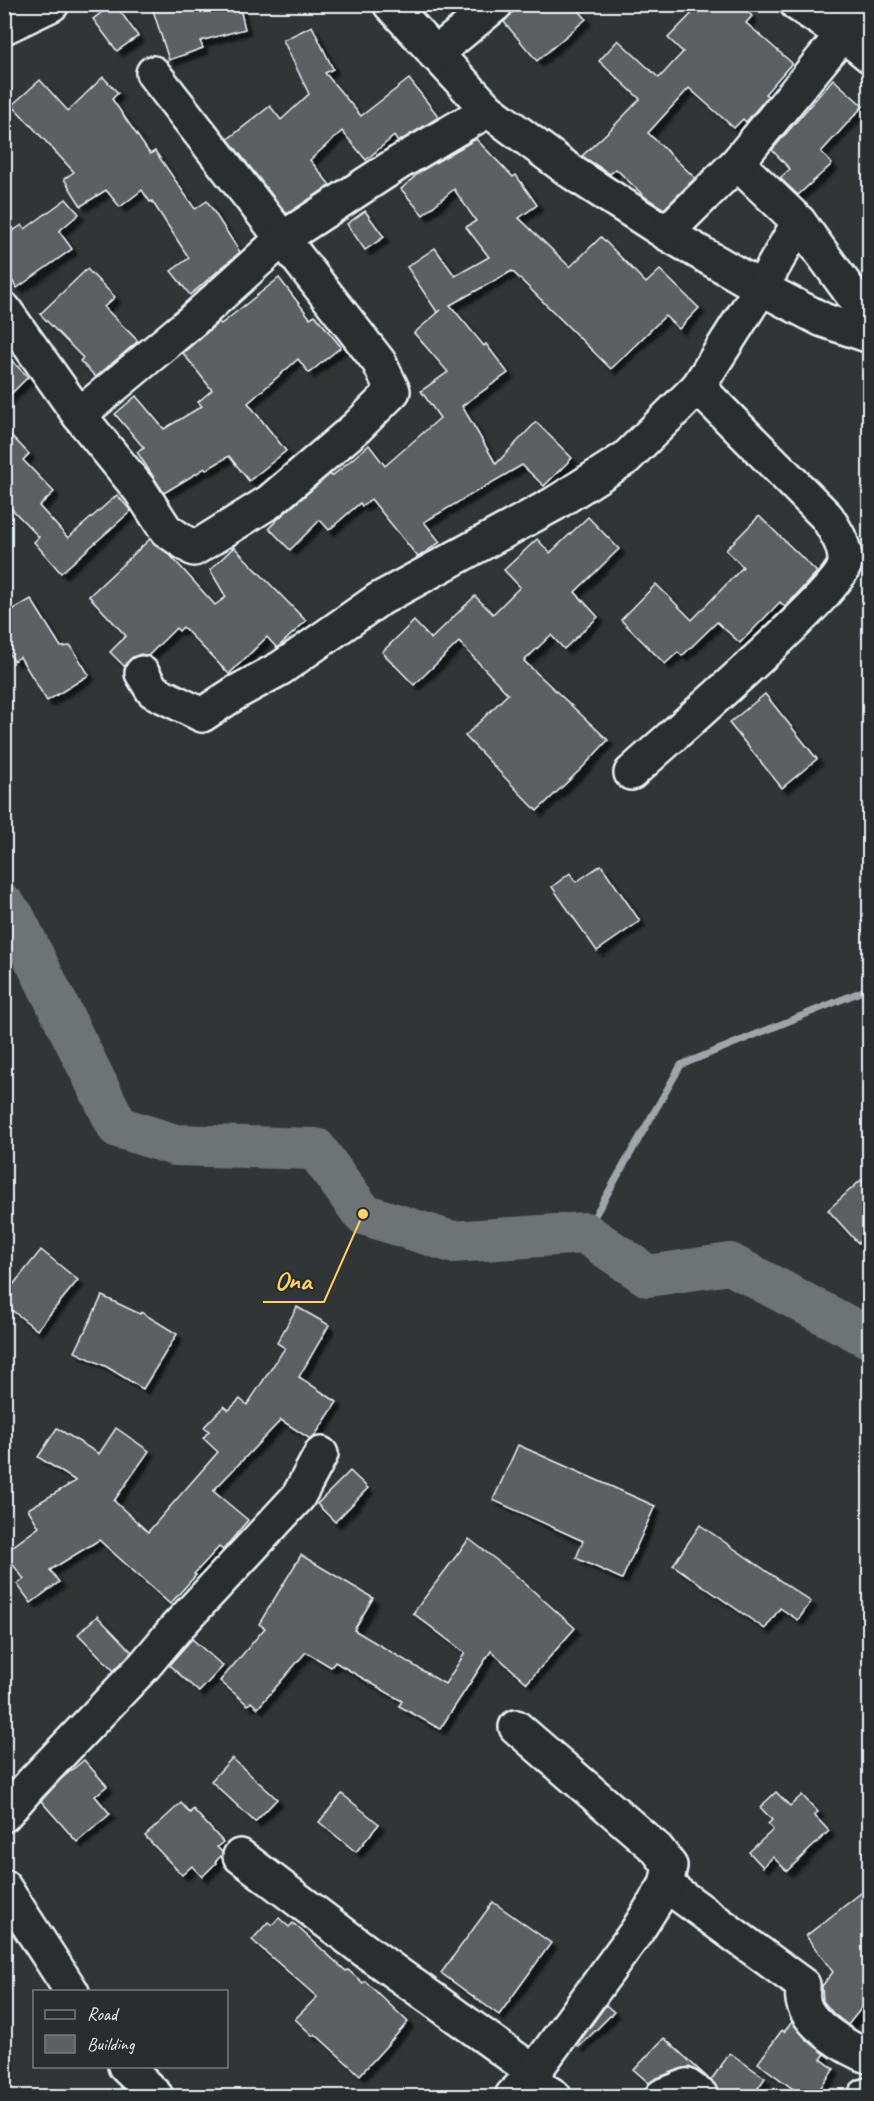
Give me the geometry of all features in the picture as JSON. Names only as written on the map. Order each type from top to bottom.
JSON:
[{"type":"street","points":[[4,27],[52,4]]},
{"type":"street","points":[[390,4],[488,110],[573,173],[666,233],[761,288],[823,320],[870,336]]},
{"type":"street","points":[[435,54],[496,4]]},
{"type":"street","points":[[797,4],[843,34],[870,56]]},
{"type":"street","points":[[666,233],[736,163],[843,34],[865,4]]},
{"type":"street","points":[[4,309],[79,415],[140,490],[166,530],[194,549],[269,502],[357,427],[393,391],[379,362],[153,74]]},
{"type":"street","points":[[79,415],[192,321],[282,239],[400,162],[488,110]]},
{"type":"street","points":[[736,163],[799,222],[870,318]]},
{"type":"street","points":[[142,673],[153,691],[202,715],[237,692],[281,668],[378,600],[554,504],[626,458],[698,387],[761,288],[799,222]]},
{"type":"street","points":[[631,772],[810,609],[838,577],[845,563],[841,541],[827,517],[698,387]]},
{"type":"street","points":[[4,1815],[298,1497],[321,1454]]},
{"type":"street","points":[[240,1856],[367,1952],[532,2086],[666,1885],[670,1866],[657,1849],[516,1727]]},
{"type":"street","points":[[666,1885],[803,1985],[802,2000],[811,2020],[855,2051],[870,2057]]},
{"type":"street","points":[[4,1887],[71,1990]]},
{"type":"street","points":[[126,2068],[156,2097]]},
{"type":"street","points":[[662,2097],[687,2086],[701,2097]]},
{"type":"street","points":[[865,2097],[870,2094]]},
{"type":"building","points":[[113,4],[138,36],[117,51],[93,19]]},
{"type":"building","points":[[151,4],[239,4],[245,29],[200,41],[203,48],[169,60]]},
{"type":"building","points":[[514,4],[574,4],[586,19],[537,61],[504,22],[513,11]]},
{"type":"building","points":[[701,4],[740,4],[752,16],[746,23],[792,63],[765,94],[768,96],[746,122],[743,119],[734,128],[689,88],[648,133],[695,178],[664,209],[645,197],[616,169],[610,174],[582,156],[640,99],[599,61],[618,40],[659,78],[683,52],[668,38]]},
{"type":"building","points":[[312,26],[333,69],[325,73],[361,116],[409,79],[439,117],[398,142],[394,136],[366,160],[342,131],[310,160],[330,185],[287,214],[228,139],[270,106],[281,120],[309,94],[283,40]]},
{"type":"building","points":[[103,77],[118,93],[112,99],[150,154],[155,151],[195,209],[207,201],[240,252],[190,295],[171,271],[189,258],[152,201],[150,202],[142,190],[120,207],[106,190],[81,206],[64,179],[74,172],[12,105],[40,80],[68,111]]},
{"type":"building","points":[[833,79],[863,106],[821,152],[832,164],[798,195],[780,178],[790,169],[772,150]]},
{"type":"building","points":[[476,139],[513,177],[516,175],[537,205],[519,218],[570,267],[601,237],[646,283],[660,270],[699,308],[679,329],[665,316],[611,369],[512,271],[450,305],[484,346],[486,344],[508,373],[462,406],[496,464],[536,422],[572,458],[544,486],[522,465],[424,522],[440,542],[418,557],[371,499],[362,506],[360,503],[329,530],[320,520],[290,550],[269,528],[279,518],[330,474],[332,476],[369,445],[385,466],[440,418],[421,391],[448,372],[414,333],[441,310],[437,312],[407,267],[435,248],[455,276],[489,257],[466,227],[476,221],[454,189],[423,215],[401,189],[421,171]]},
{"type":"building","points":[[66,199],[79,214],[59,231],[72,249],[17,288],[4,269],[4,237],[22,225],[25,229]]},
{"type":"building","points":[[365,211],[384,237],[365,250],[347,224]]},
{"type":"building","points":[[87,269],[115,297],[104,307],[138,341],[96,377],[80,361],[83,358],[40,314]]},
{"type":"building","points":[[279,278],[310,318],[315,315],[341,347],[309,373],[298,359],[248,403],[286,451],[249,481],[229,456],[164,493],[137,452],[144,448],[115,414],[136,396],[164,429],[202,406],[198,402],[212,390],[183,353],[219,322],[221,324]]},
{"type":"building","points":[[4,353],[28,377],[4,401]]},
{"type":"building","points":[[4,428],[29,454],[23,460],[54,492],[39,506],[68,538],[117,495],[131,511],[61,573],[34,542],[39,537],[4,501]]},
{"type":"building","points":[[759,516],[817,572],[785,607],[780,602],[740,643],[717,622],[682,656],[678,652],[665,664],[621,620],[656,584],[692,620],[743,567],[726,550]]},
{"type":"building","points":[[588,517],[619,549],[575,592],[598,617],[564,649],[551,635],[524,661],[608,740],[537,811],[465,736],[508,694],[459,642],[414,685],[382,652],[414,621],[431,639],[475,596],[493,614],[520,587],[504,570],[537,539],[550,553]]},
{"type":"building","points":[[150,539],[170,555],[215,605],[226,597],[210,570],[234,547],[306,621],[277,648],[267,637],[229,674],[183,627],[179,631],[176,628],[148,656],[141,654],[133,657],[125,667],[110,652],[126,636],[89,596]]},
{"type":"building","points":[[31,599],[61,647],[71,646],[89,675],[47,701],[20,657],[14,661],[4,646],[4,615]]},
{"type":"building","points":[[765,694],[817,759],[782,788],[729,723]]},
{"type":"building","points":[[601,865],[640,921],[597,951],[552,887],[570,873],[576,882]]},
{"type":"building","points":[[861,1180],[870,1189],[870,1232],[858,1243],[828,1210]]},
{"type":"building","points":[[41,1250],[78,1280],[37,1330],[4,1304],[4,1296]]},
{"type":"building","points":[[102,1296],[140,1314],[141,1312],[177,1334],[143,1389],[107,1367],[75,1352]]},
{"type":"building","points":[[297,1307],[329,1325],[299,1377],[337,1402],[314,1437],[310,1439],[281,1420],[213,1491],[248,1520],[223,1550],[219,1547],[170,1604],[99,1540],[50,1570],[59,1582],[31,1603],[17,1584],[24,1579],[4,1553],[39,1527],[28,1509],[76,1481],[38,1457],[57,1428],[99,1454],[116,1428],[149,1451],[114,1501],[148,1532],[218,1452],[203,1438],[209,1431],[204,1427],[224,1406],[229,1410],[240,1399],[247,1405],[285,1348],[277,1343]]},
{"type":"building","points":[[518,1445],[655,1506],[622,1579],[576,1558],[583,1541],[493,1500]]},
{"type":"building","points":[[350,1471],[368,1488],[335,1522],[317,1504]]},
{"type":"building","points":[[700,1525],[811,1602],[798,1620],[780,1608],[765,1629],[673,1565]]},
{"type":"building","points":[[469,1539],[512,1572],[575,1628],[527,1683],[491,1651],[440,1729],[399,1706],[402,1701],[335,1662],[331,1667],[306,1652],[258,1708],[251,1702],[248,1705],[220,1681],[265,1628],[259,1624],[301,1555],[373,1598],[354,1630],[445,1684],[465,1653],[413,1613]]},
{"type":"building","points":[[97,1616],[132,1652],[114,1671],[78,1634]]},
{"type":"building","points":[[192,1639],[223,1666],[199,1692],[169,1665]]},
{"type":"building","points":[[232,1758],[277,1799],[255,1822],[211,1781]]},
{"type":"building","points":[[84,1760],[107,1786],[95,1796],[110,1814],[77,1842],[41,1801],[61,1779]]},
{"type":"building","points":[[776,1792],[790,1806],[802,1795],[818,1812],[814,1815],[829,1831],[787,1871],[773,1857],[763,1867],[749,1852],[773,1830],[768,1824],[772,1820],[760,1807]]},
{"type":"building","points":[[342,1794],[379,1824],[356,1852],[319,1822]]},
{"type":"building","points":[[181,1803],[190,1813],[193,1809],[223,1842],[217,1847],[222,1855],[202,1877],[192,1866],[182,1875],[145,1836]]},
{"type":"building","points":[[870,1886],[870,1997],[848,2025],[823,2001],[822,1986],[833,1972],[806,1936]]},
{"type":"building","points":[[493,1902],[551,1943],[499,2015],[441,1973]]},
{"type":"building","points":[[279,1918],[289,1927],[293,1923],[346,1971],[348,1970],[363,1983],[365,1981],[408,2022],[360,2075],[295,2019],[317,1997],[252,1940],[268,1922],[272,1925]]},
{"type":"building","points":[[606,2005],[614,2012],[579,2047],[577,2045]]},
{"type":"building","points":[[792,2022],[806,2039],[825,2054],[821,2059],[834,2069],[814,2097],[804,2097],[758,2063],[782,2030],[784,2032]]},
{"type":"building","points":[[664,2038],[708,2078],[689,2067],[649,2083],[634,2070]]},
{"type":"building","points":[[730,2053],[765,2078],[752,2097],[720,2097],[718,2088],[711,2080]]},
{"type":"waterway","points":[[4,905],[14,917],[118,1127],[175,1145],[316,1149],[363,1214],[452,1242],[585,1233],[648,1276],[730,1264],[870,1338]]},
{"type":"waterway","points":[[585,1233],[681,1065],[870,988]]},
{"type":"place","name":"Ona","points":[[363,1214]]}]
